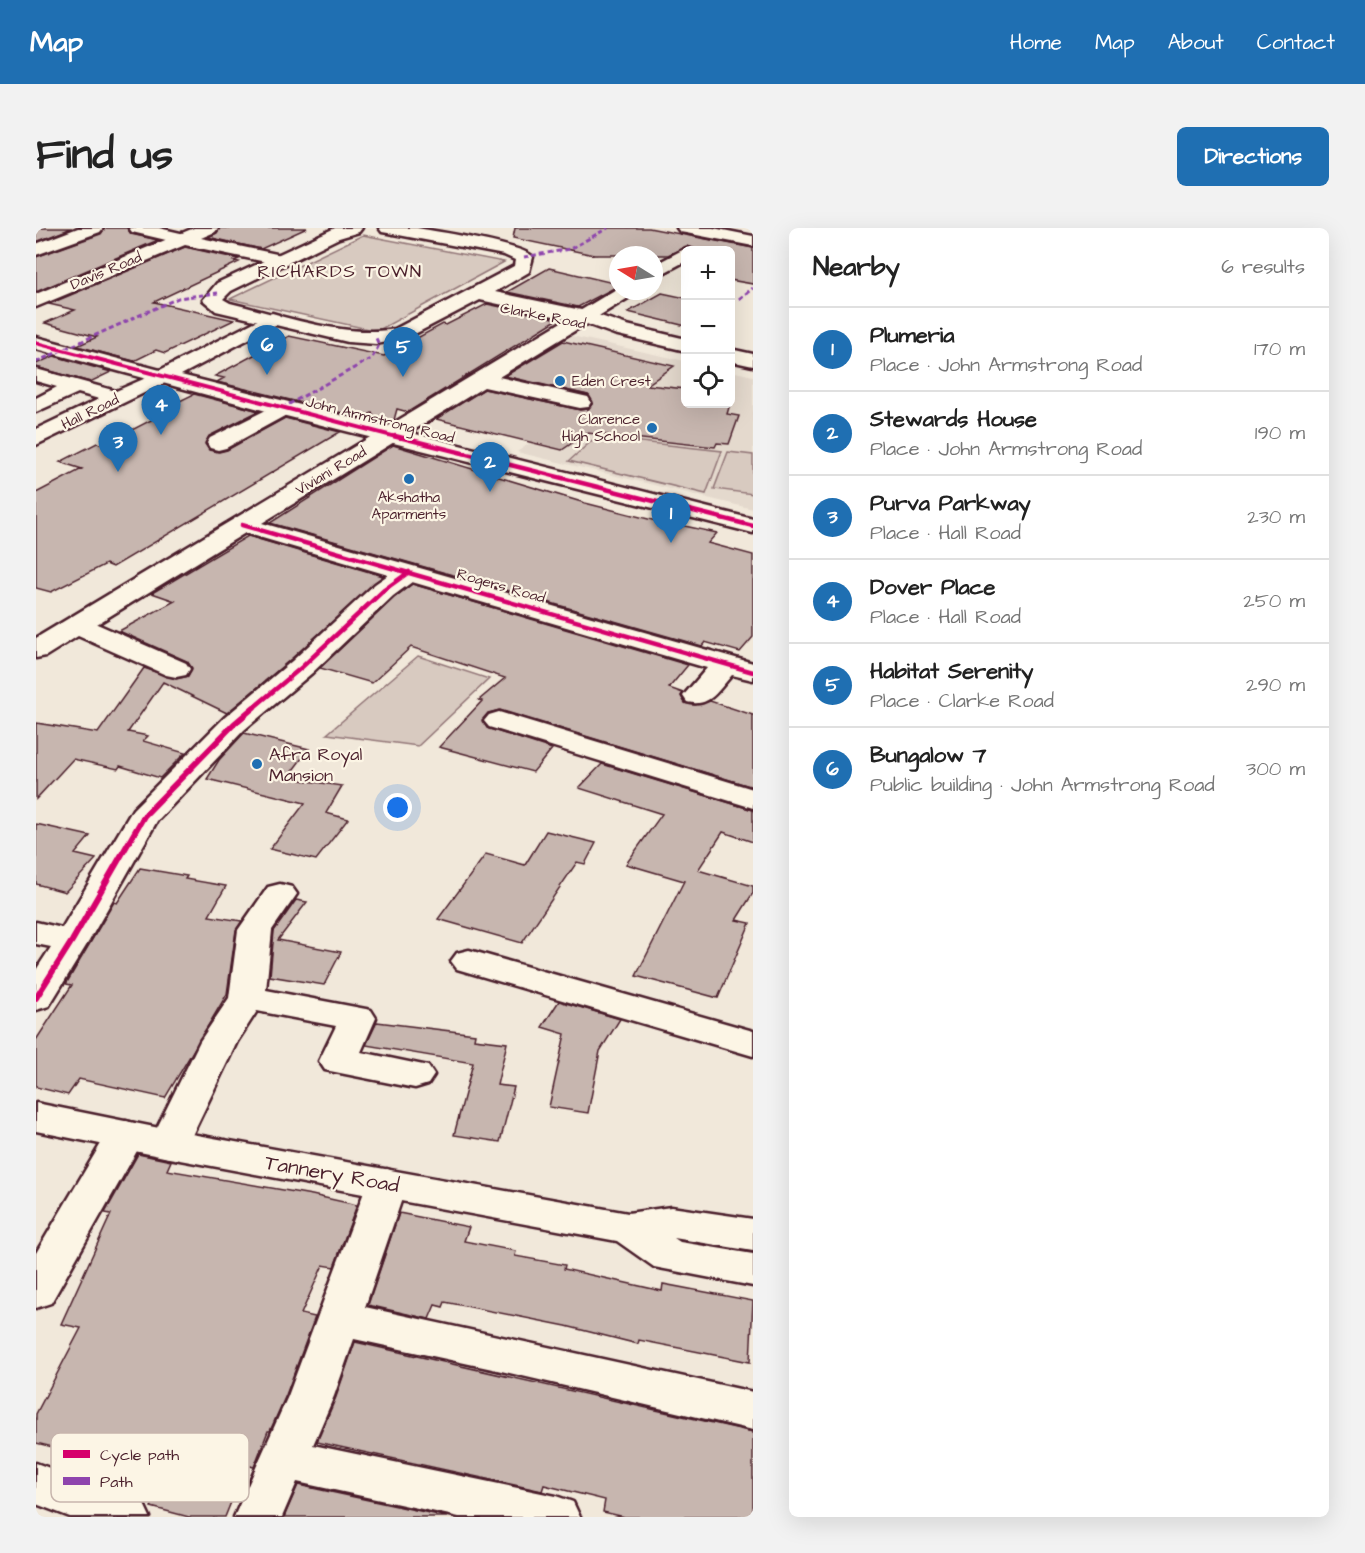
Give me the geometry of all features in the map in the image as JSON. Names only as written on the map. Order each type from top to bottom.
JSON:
[{"type":"street","points":[[36,250],[94,228]]},
{"type":"street","points":[[138,228],[280,260]]},
{"type":"street","name":"Davis Road","points":[[36,301],[209,228]]},
{"type":"street","name":"Clarke Road","points":[[353,228],[333,234],[224,287],[212,300],[223,307],[272,319],[348,336],[376,338],[400,334],[523,268],[524,257],[462,235],[388,228]]},
{"type":"street","points":[[462,235],[474,234],[486,228]]},
{"type":"street","points":[[686,228],[721,231],[753,241]]},
{"type":"street","points":[[697,246],[721,231]]},
{"type":"street","points":[[663,267],[681,256]]},
{"type":"street","name":"Clarke Road","points":[[472,297],[681,344]]},
{"type":"street","name":"Viviani Road","points":[[36,650],[612,300]]},
{"type":"street","name":"Hall Road","points":[[39,434],[165,375],[272,319]]},
{"type":"street","name":"John Armstrong Road","points":[[36,339],[282,408],[753,519]]},
{"type":"street","name":"John Armstrong Road","points":[[36,344],[753,526]]},
{"type":"street","points":[[735,356],[753,360]]},
{"type":"street","points":[[36,375],[118,398]]},
{"type":"street","points":[[482,380],[580,402]]},
{"type":"street","points":[[36,406],[76,386]]},
{"type":"street","points":[[218,443],[282,408]]},
{"type":"street","points":[[400,409],[423,415]]},
{"type":"street","name":"Rogers Road","points":[[242,525],[753,672]]},
{"type":"street","points":[[36,998],[72,941],[144,816],[234,724],[302,667],[384,590],[409,572]]},
{"type":"street","points":[[76,626],[176,669]]},
{"type":"street","points":[[697,696],[726,664]]},
{"type":"street","points":[[499,721],[753,799]]},
{"type":"street","points":[[169,1144],[219,1041],[246,998],[255,930],[280,894]]},
{"type":"street","points":[[36,933],[72,941]]},
{"type":"street","points":[[469,961],[753,1044]]},
{"type":"street","points":[[246,998],[357,1018],[338,1061],[415,1075]]},
{"type":"street","name":"Tannery Road","points":[[36,1117],[169,1144],[628,1228],[671,1222],[753,1234]]},
{"type":"street","points":[[36,1291],[126,1135]]},
{"type":"street","points":[[258,1517],[311,1396],[387,1184]]},
{"type":"street","name":"Tannery Road","points":[[628,1228],[669,1256],[753,1270]]},
{"type":"street","points":[[339,1319],[753,1411]]},
{"type":"street","points":[[284,1459],[556,1517]]},
{"type":"street","points":[[36,1483],[51,1489]]},
{"type":"street","points":[[86,1502],[126,1517]]},
{"type":"shaded area","points":[[363,235],[504,262],[377,331],[230,299]]},
{"type":"shaded area","name":"Clarence High School","points":[[572,336],[681,360],[681,408],[735,408],[735,372],[753,376],[753,509],[517,452],[624,377],[540,357]]},
{"type":"shaded area","points":[[596,437],[722,451],[706,494],[569,461]]},
{"type":"shaded area","points":[[728,452],[753,455],[753,494],[714,489]]},
{"type":"shaded area","points":[[418,656],[489,679],[418,746],[327,734]]},
{"type":"building","points":[[36,228],[72,228],[36,242]]},
{"type":"building","points":[[105,228],[127,228],[131,234],[158,240],[36,292],[36,257],[101,234]]},
{"type":"building","points":[[220,228],[307,228],[261,249],[208,237],[217,233]]},
{"type":"building","points":[[515,228],[649,228],[753,248],[753,284],[735,281],[735,246],[681,246],[681,249],[663,255],[663,246],[609,246],[609,255],[594,255],[513,238]]},
{"type":"building","points":[[185,247],[239,259],[234,261],[239,262],[154,302],[234,320],[165,353],[156,350],[134,361],[77,346],[97,337],[45,323],[75,310],[49,304]]},
{"type":"building","points":[[549,268],[609,282],[609,291],[578,307],[507,292]]},
{"type":"building","points":[[663,293],[681,297],[681,325],[628,312],[649,300],[663,300]]},
{"type":"building","points":[[487,304],[558,319],[408,412],[397,409],[394,420],[387,424],[377,422],[372,413],[363,418],[217,382],[224,378],[215,376],[289,336],[384,356],[443,324],[446,325]]},
{"type":"building","points":[[563,341],[674,366],[647,385],[681,388],[681,408],[729,408],[727,414],[739,416],[729,444],[717,443],[715,447],[587,433],[562,450],[436,419],[484,389],[580,410],[588,409],[593,403],[588,395],[505,376]]},
{"type":"building","points":[[54,356],[111,372],[90,382],[36,367],[36,364]]},
{"type":"building","points":[[194,394],[259,411],[209,436],[205,444],[209,450],[219,452],[227,450],[285,418],[340,432],[113,567],[106,564],[51,592],[36,588],[36,493],[82,469],[60,462],[97,443],[103,445],[165,413],[159,411]]},
{"type":"building","points":[[393,445],[585,503],[656,521],[717,533],[708,543],[753,555],[753,637],[740,652],[705,642],[702,646],[270,523]]},
{"type":"building","points":[[248,536],[383,576],[227,713],[163,682],[128,732],[148,736],[143,741],[185,753],[160,778],[120,766],[118,769],[73,759],[36,799],[36,723],[98,733],[144,668],[176,679],[188,676],[192,668],[187,661],[119,631],[175,601],[152,593]]},
{"type":"building","points":[[412,584],[688,665],[669,688],[683,693],[681,696],[685,703],[695,705],[710,701],[753,715],[753,787],[500,710],[488,713],[482,720],[487,728],[552,749],[533,772],[439,747],[482,701],[479,700],[505,678],[411,647],[372,683],[320,668]]},
{"type":"building","points":[[244,733],[309,749],[287,778],[342,786],[326,813],[348,819],[316,860],[270,849],[305,803],[207,779],[219,760]]},
{"type":"building","points":[[602,764],[753,810],[753,842],[723,832],[698,870],[753,886],[753,893],[736,920],[750,923],[718,998],[636,976],[684,881],[626,864],[662,814],[579,788]]},
{"type":"building","points":[[36,824],[90,836],[75,854],[96,859],[65,892],[36,884]]},
{"type":"building","points":[[546,831],[596,843],[585,864],[577,862],[522,943],[438,919],[486,854],[525,865]]},
{"type":"building","points":[[140,868],[226,886],[209,916],[242,921],[236,930],[227,994],[165,1098],[79,1079],[68,1095],[36,1087],[36,1040],[72,985],[66,984],[114,902],[117,903]]},
{"type":"building","points":[[296,900],[307,902],[278,940],[341,952],[324,985],[270,976],[274,931]]},
{"type":"building","points":[[559,1001],[620,1019],[600,1051],[588,1113],[549,1107],[565,1034],[542,1027]]},
{"type":"building","points":[[377,1022],[475,1034],[474,1039],[507,1043],[497,1085],[514,1087],[500,1142],[454,1135],[473,1063],[366,1045]]},
{"type":"building","points":[[138,1154],[171,1161],[167,1170],[357,1205],[334,1267],[323,1265],[301,1314],[315,1317],[286,1395],[268,1431],[254,1467],[249,1466],[249,1433],[51,1433],[51,1447],[36,1443],[36,1414],[81,1328],[61,1324],[111,1214],[105,1213]]},
{"type":"building","points":[[399,1213],[469,1227],[464,1241],[516,1251],[515,1256],[565,1265],[564,1269],[662,1291],[663,1284],[753,1301],[750,1362],[639,1340],[638,1344],[566,1326],[445,1302],[443,1307],[435,1305],[429,1319],[368,1305]]},
{"type":"building","points":[[355,1342],[753,1432],[753,1517],[625,1517],[603,1512],[605,1500],[544,1485],[542,1491],[317,1442]]},
{"type":"building","points":[[298,1485],[448,1517],[284,1517]]},
{"type":"building","points":[[154,1502],[231,1502],[225,1517],[189,1517],[151,1507]]},
{"type":"marked path","points":[[524,257],[570,249],[608,228]]},
{"type":"marked path","points":[[739,299],[753,288]]},
{"type":"marked path","points":[[36,362],[178,298],[218,293]]},
{"type":"marked path","points":[[282,408],[372,358],[379,345],[376,338]]},
{"type":"cycle path","points":[[36,343],[282,408],[753,526]]},
{"type":"cycle path","points":[[242,525],[753,672]]},
{"type":"cycle path","points":[[36,998],[72,941],[144,816],[234,724],[302,667],[384,590],[409,572]]},
{"type":"place","name":"Bungalow 7","points":[[267,375]]},
{"type":"place","name":"Habitat Serenity","points":[[403,377]]},
{"type":"place","name":"Eden Crest","points":[[560,381]]},
{"type":"place","name":"Clarence High School","points":[[652,428]]},
{"type":"place","name":"Dover Place","points":[[161,435]]},
{"type":"place","name":"Purva Parkway","points":[[118,472]]},
{"type":"place","name":"Akshatha Aparments","points":[[409,479]]},
{"type":"place","name":"Stewards House","points":[[490,492]]},
{"type":"place","name":"Plumeria","points":[[671,543]]},
{"type":"place","name":"Afra Royal Mansion","points":[[257,764]]},
{"type":"district","name":"RICHARDS TOWN","points":[[340,271]]}]
